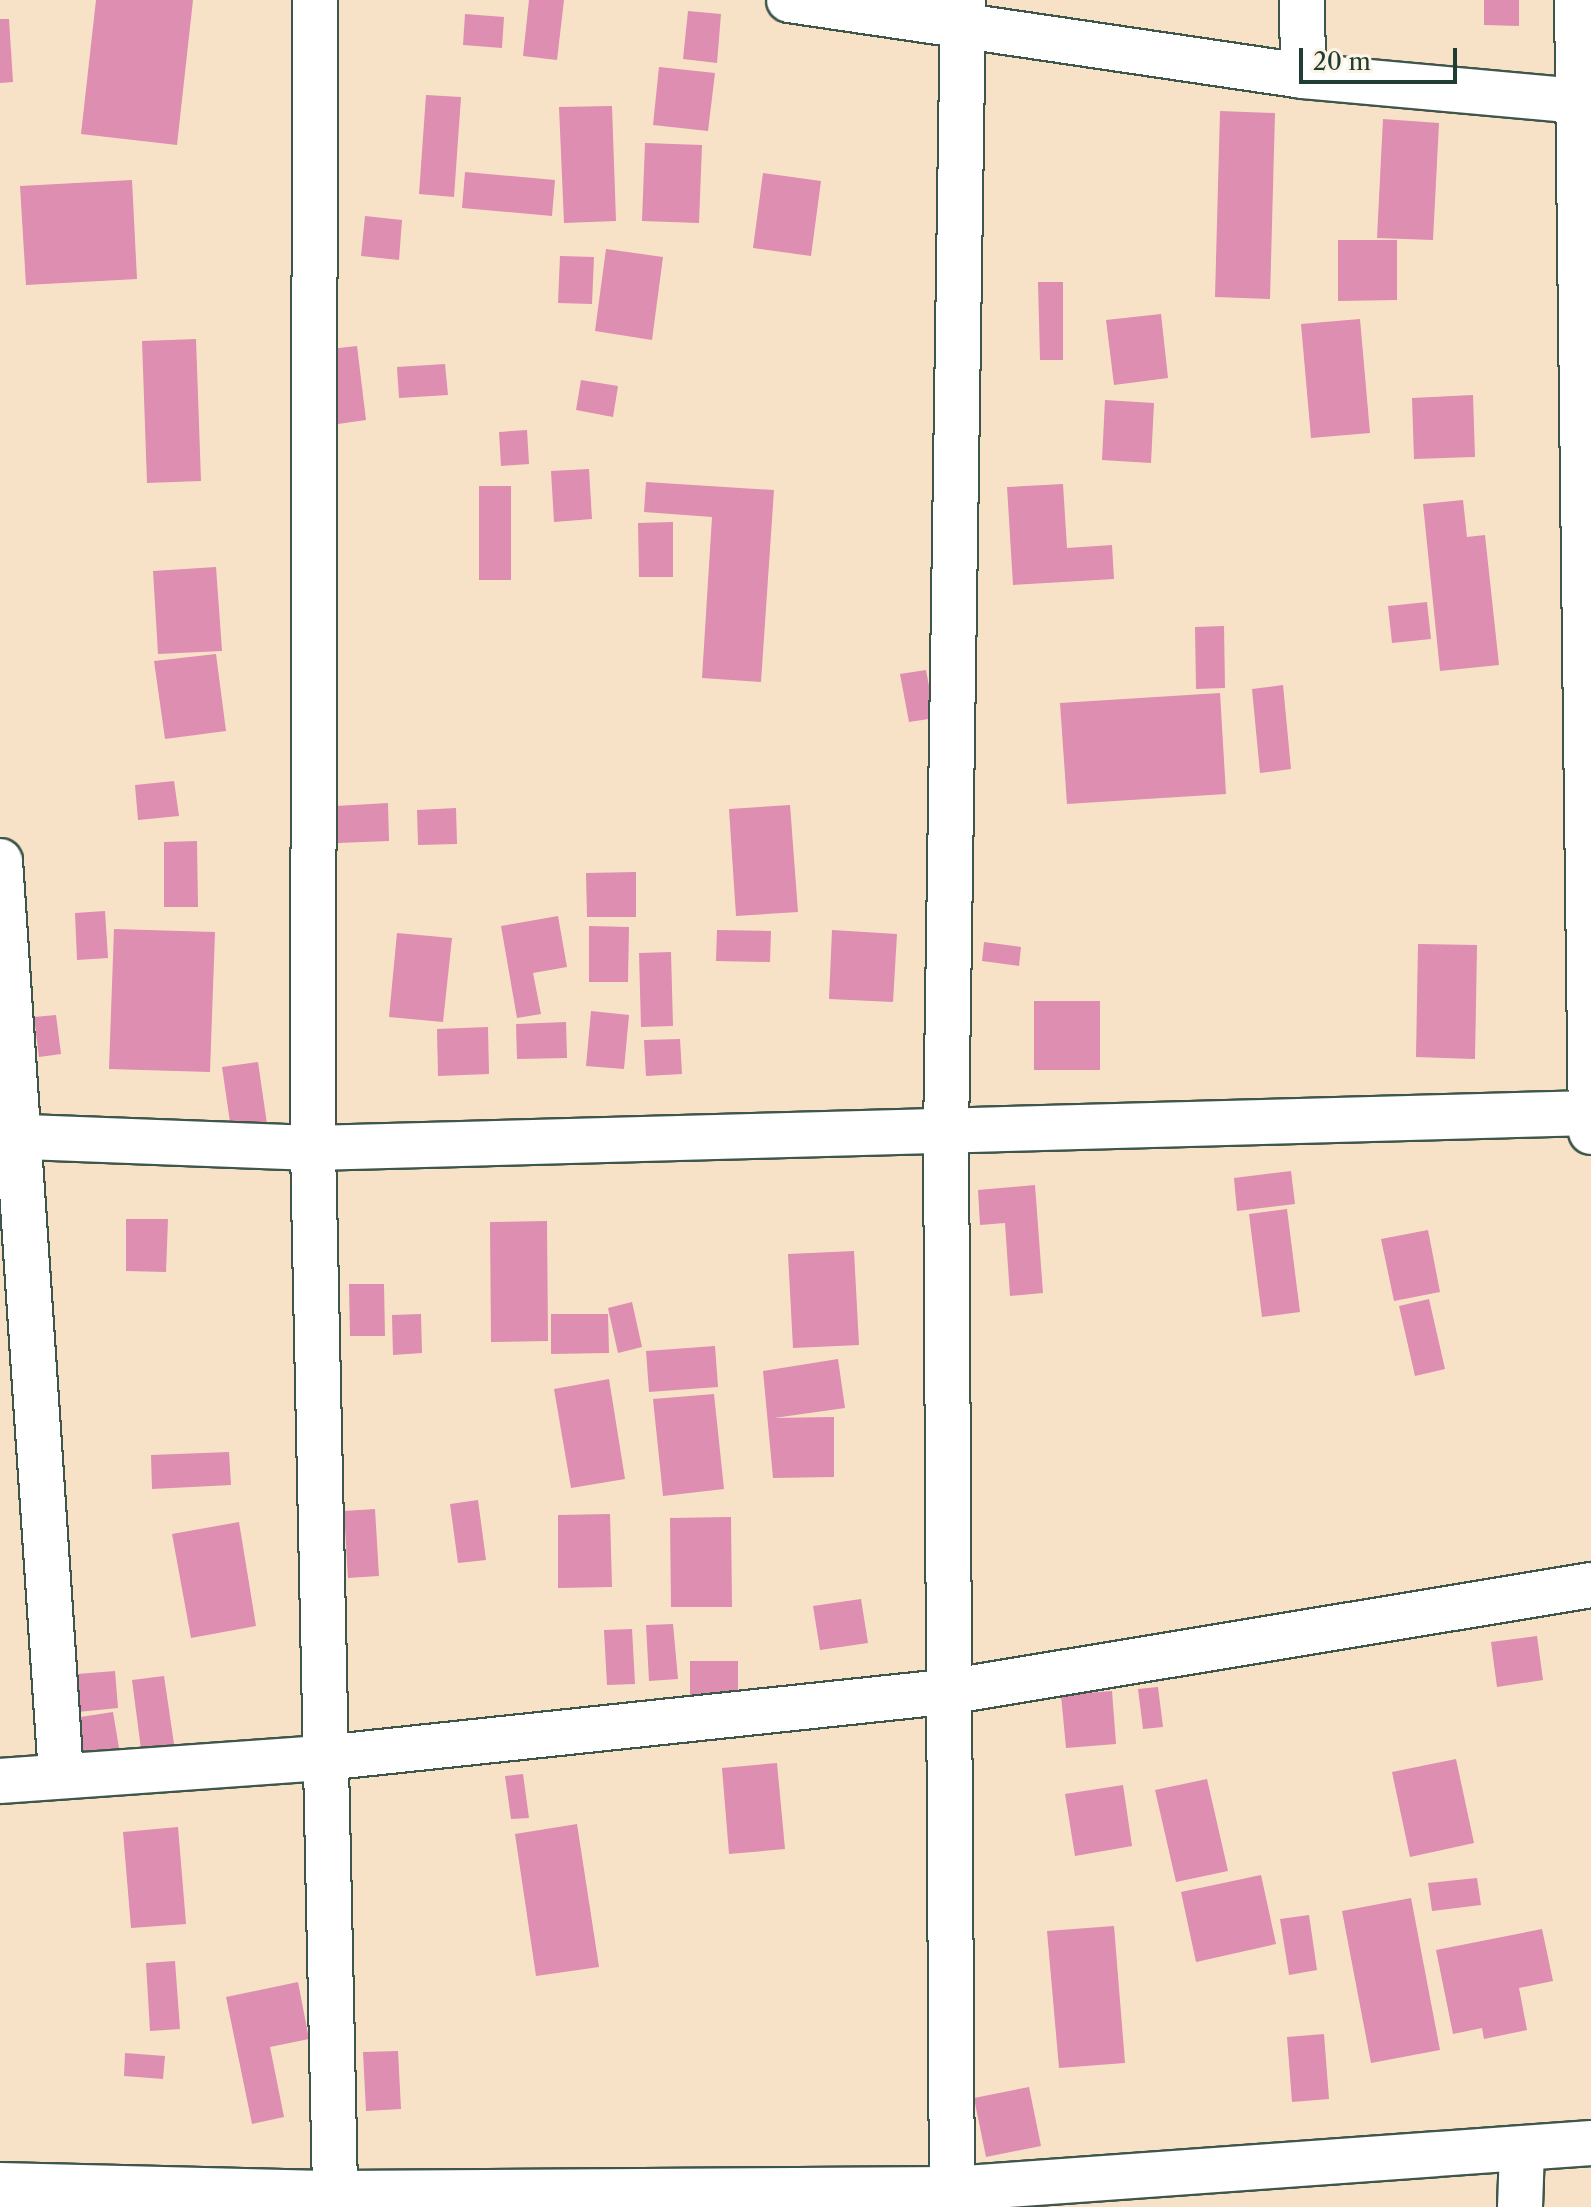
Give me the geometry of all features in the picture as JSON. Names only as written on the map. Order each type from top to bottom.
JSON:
[{"type":"street","points":[[315,0],[313,1148],[335,2193]]},
{"type":"street","points":[[789,0],[963,14],[1303,76],[1577,101]]},
{"type":"street","points":[[1302,0],[1303,76]]},
{"type":"street","points":[[1577,0],[1577,101],[1588,401],[1591,1132]]},
{"type":"street","points":[[952,2198],[953,1691],[946,1136],[963,14]]},
{"type":"street","points":[[0,861],[7,1136],[61,1774]]},
{"type":"street","points":[[7,1136],[313,1148],[946,1136],[1591,1113]]},
{"type":"street","points":[[0,1781],[61,1774],[324,1758],[953,1691],[1591,1585]]},
{"type":"street","points":[[0,2185],[218,2199],[335,2193],[952,2198],[1591,2143]]},
{"type":"street","points":[[1520,2207],[1522,2151]]},
{"type":"building","points":[[96,0],[193,0],[177,145],[81,134]]},
{"type":"building","points":[[529,0],[564,0],[557,60],[523,56]]},
{"type":"building","points":[[1484,0],[1519,0],[1519,26],[1484,25]]},
{"type":"building","points":[[688,11],[721,14],[717,63],[683,59]]},
{"type":"building","points":[[465,14],[504,17],[502,48],[463,45]]},
{"type":"building","points":[[0,19],[9,19],[13,82],[0,83]]},
{"type":"building","points":[[659,67],[715,73],[708,131],[653,125]]},
{"type":"building","points":[[426,95],[461,97],[454,197],[419,194]]},
{"type":"building","points":[[612,106],[616,221],[564,223],[559,107]]},
{"type":"building","points":[[1220,111],[1275,113],[1270,299],[1215,297]]},
{"type":"building","points":[[1383,119],[1439,123],[1433,240],[1377,238]]},
{"type":"building","points":[[645,143],[702,145],[699,223],[642,221]]},
{"type":"building","points":[[465,172],[555,180],[552,216],[462,208]]},
{"type":"building","points":[[763,173],[821,181],[811,256],[753,248]]},
{"type":"building","points":[[132,180],[137,279],[26,285],[20,186]]},
{"type":"building","points":[[365,216],[402,220],[399,260],[361,256]]},
{"type":"building","points":[[1338,240],[1397,240],[1397,300],[1338,301]]},
{"type":"building","points":[[606,249],[663,257],[652,340],[595,331]]},
{"type":"building","points":[[560,256],[594,257],[592,304],[558,303]]},
{"type":"building","points":[[1038,282],[1063,282],[1063,360],[1040,360]]},
{"type":"building","points":[[1161,314],[1168,378],[1114,385],[1106,320]]},
{"type":"building","points":[[1360,319],[1370,433],[1311,438],[1301,324]]},
{"type":"building","points":[[196,339],[201,481],[147,483],[142,341]]},
{"type":"building","points":[[357,346],[366,420],[331,425],[321,350]]},
{"type":"building","points":[[445,364],[448,395],[399,398],[397,367]]},
{"type":"building","points":[[581,380],[618,386],[613,417],[576,410]]},
{"type":"building","points":[[1473,395],[1475,457],[1414,459],[1412,398]]},
{"type":"building","points":[[1105,400],[1154,403],[1151,463],[1102,460]]},
{"type":"building","points":[[527,430],[529,464],[501,466],[499,432]]},
{"type":"building","points":[[589,469],[592,519],[554,522],[551,471]]},
{"type":"building","points":[[646,482],[774,490],[761,682],[702,678],[712,517],[644,512]]},
{"type":"building","points":[[1063,484],[1067,548],[1112,545],[1114,579],[1013,585],[1007,487]]},
{"type":"building","points":[[479,486],[511,486],[511,580],[479,580]]},
{"type":"building","points":[[1463,500],[1467,537],[1485,535],[1499,665],[1440,671],[1423,504]]},
{"type":"building","points":[[673,522],[673,577],[639,577],[638,523]]},
{"type":"building","points":[[216,567],[222,651],[158,654],[153,571]]},
{"type":"building","points":[[1427,602],[1431,639],[1392,643],[1388,606]]},
{"type":"building","points":[[1224,626],[1225,688],[1196,689],[1195,627]]},
{"type":"building","points":[[216,654],[226,731],[165,739],[154,661]]},
{"type":"building","points":[[926,670],[935,718],[909,722],[900,674]]},
{"type":"building","points":[[1283,685],[1291,769],[1260,773],[1252,689]]},
{"type":"building","points":[[1220,693],[1226,794],[1067,804],[1060,703]]},
{"type":"building","points":[[174,781],[179,816],[138,820],[135,785]]},
{"type":"building","points":[[388,803],[389,841],[338,843],[336,806]]},
{"type":"building","points":[[790,805],[798,912],[736,916],[729,809]]},
{"type":"building","points":[[456,808],[457,844],[418,845],[417,810]]},
{"type":"building","points":[[197,841],[198,907],[164,907],[164,842]]},
{"type":"building","points":[[636,872],[636,917],[587,917],[586,873]]},
{"type":"building","points":[[105,911],[108,958],[77,960],[75,913]]},
{"type":"building","points":[[558,916],[567,967],[533,973],[541,1014],[517,1018],[501,926]]},
{"type":"building","points":[[589,926],[629,927],[628,982],[589,982]]},
{"type":"building","points":[[114,929],[215,932],[210,1072],[109,1069]]},
{"type":"building","points":[[717,930],[771,931],[770,962],[716,961]]},
{"type":"building","points":[[832,930],[897,934],[893,1002],[829,999]]},
{"type":"building","points":[[397,933],[452,938],[443,1022],[389,1017]]},
{"type":"building","points":[[984,942],[1021,947],[1019,966],[982,961]]},
{"type":"building","points":[[1418,944],[1477,945],[1475,1059],[1416,1057]]},
{"type":"building","points":[[671,952],[673,1026],[641,1027],[639,953]]},
{"type":"building","points":[[1034,1001],[1100,1001],[1100,1070],[1034,1070]]},
{"type":"building","points":[[591,1011],[629,1015],[624,1069],[586,1066]]},
{"type":"building","points":[[56,1015],[61,1054],[39,1057],[34,1017]]},
{"type":"building","points":[[566,1022],[567,1058],[517,1059],[516,1024]]},
{"type":"building","points":[[488,1027],[489,1074],[438,1076],[437,1029]]},
{"type":"building","points":[[680,1039],[682,1074],[646,1076],[644,1040]]},
{"type":"building","points":[[258,1062],[268,1131],[232,1136],[222,1067]]},
{"type":"building","points":[[1291,1171],[1295,1204],[1237,1211],[1234,1178]]},
{"type":"building","points":[[1035,1185],[1043,1293],[1010,1296],[1005,1223],[980,1225],[978,1190]]},
{"type":"building","points":[[1287,1209],[1300,1312],[1262,1317],[1249,1214]]},
{"type":"building","points":[[126,1219],[168,1219],[166,1272],[126,1271]]},
{"type":"building","points":[[547,1221],[548,1341],[491,1342],[490,1222]]},
{"type":"building","points":[[1428,1230],[1440,1292],[1394,1301],[1381,1239]]},
{"type":"building","points":[[854,1251],[859,1345],[793,1348],[788,1254]]},
{"type":"building","points":[[349,1284],[384,1284],[385,1336],[350,1336]]},
{"type":"building","points":[[1429,1299],[1445,1369],[1415,1376],[1399,1306]]},
{"type":"building","points":[[632,1302],[642,1347],[618,1353],[608,1308]]},
{"type":"building","points":[[421,1314],[422,1353],[393,1355],[392,1315]]},
{"type":"building","points":[[551,1314],[608,1314],[609,1353],[551,1354]]},
{"type":"building","points":[[715,1346],[718,1387],[649,1392],[646,1351]]},
{"type":"building","points":[[838,1359],[845,1408],[774,1418],[834,1417],[834,1477],[773,1478],[763,1371]]},
{"type":"building","points":[[609,1379],[625,1479],[571,1488],[554,1389]]},
{"type":"building","points":[[714,1394],[724,1489],[663,1496],[653,1399]]},
{"type":"building","points":[[229,1452],[231,1485],[152,1489],[151,1455]]},
{"type":"building","points":[[478,1500],[486,1560],[458,1563],[450,1504]]},
{"type":"building","points":[[375,1509],[379,1576],[348,1578],[344,1511]]},
{"type":"building","points":[[610,1514],[612,1587],[558,1588],[558,1515]]},
{"type":"building","points":[[731,1517],[732,1607],[671,1607],[670,1518]]},
{"type":"building","points":[[239,1522],[256,1626],[191,1638],[172,1534]]},
{"type":"building","points":[[861,1599],[868,1643],[820,1650],[813,1606]]},
{"type":"building","points":[[673,1624],[678,1679],[649,1681],[646,1625]]},
{"type":"building","points":[[632,1629],[635,1684],[607,1685],[604,1630]]},
{"type":"building","points":[[1537,1636],[1543,1680],[1497,1687],[1491,1642]]},
{"type":"building","points":[[690,1661],[738,1661],[738,1696],[690,1696]]},
{"type":"building","points":[[115,1671],[118,1708],[68,1713],[64,1675]]},
{"type":"building","points":[[164,1676],[174,1744],[141,1749],[132,1680]]},
{"type":"building","points":[[1158,1687],[1163,1727],[1143,1729],[1138,1689]]},
{"type":"building","points":[[1112,1691],[1116,1744],[1066,1748],[1061,1695]]},
{"type":"building","points":[[113,1712],[119,1748],[73,1755],[67,1719]]},
{"type":"building","points":[[1456,1759],[1474,1843],[1410,1857],[1392,1772]]},
{"type":"building","points":[[777,1763],[785,1849],[729,1854],[722,1768]]},
{"type":"building","points":[[523,1774],[529,1818],[511,1819],[505,1776]]},
{"type":"building","points":[[1207,1779],[1228,1871],[1176,1882],[1155,1790]]},
{"type":"building","points":[[1123,1785],[1132,1846],[1075,1856],[1065,1794]]},
{"type":"building","points":[[577,1824],[599,1967],[536,1976],[515,1834]]},
{"type":"building","points":[[178,1827],[186,1924],[131,1928],[123,1832]]},
{"type":"building","points":[[1261,1875],[1276,1944],[1196,1962],[1181,1892]]},
{"type":"building","points":[[1477,1878],[1481,1905],[1432,1911],[1428,1883]]},
{"type":"building","points":[[1411,1898],[1440,2050],[1371,2063],[1342,1911]]},
{"type":"building","points":[[1309,1915],[1317,1970],[1289,1975],[1280,1919]]},
{"type":"building","points":[[1114,1926],[1125,2063],[1059,2068],[1047,1931]]},
{"type":"building","points":[[1542,1929],[1553,1981],[1519,1988],[1527,2030],[1484,2039],[1482,2028],[1453,2034],[1436,1950]]},
{"type":"building","points":[[175,1961],[180,2029],[150,2031],[146,1963]]},
{"type":"building","points":[[298,1982],[309,2039],[270,2047],[284,2117],[252,2124],[226,1997]]},
{"type":"building","points":[[1324,2034],[1329,2099],[1292,2102],[1287,2037]]},
{"type":"building","points":[[398,2051],[401,2109],[366,2111],[363,2052]]},
{"type":"building","points":[[125,2053],[165,2056],[163,2079],[124,2076]]},
{"type":"building","points":[[1029,2087],[1041,2146],[986,2157],[974,2098]]}]
